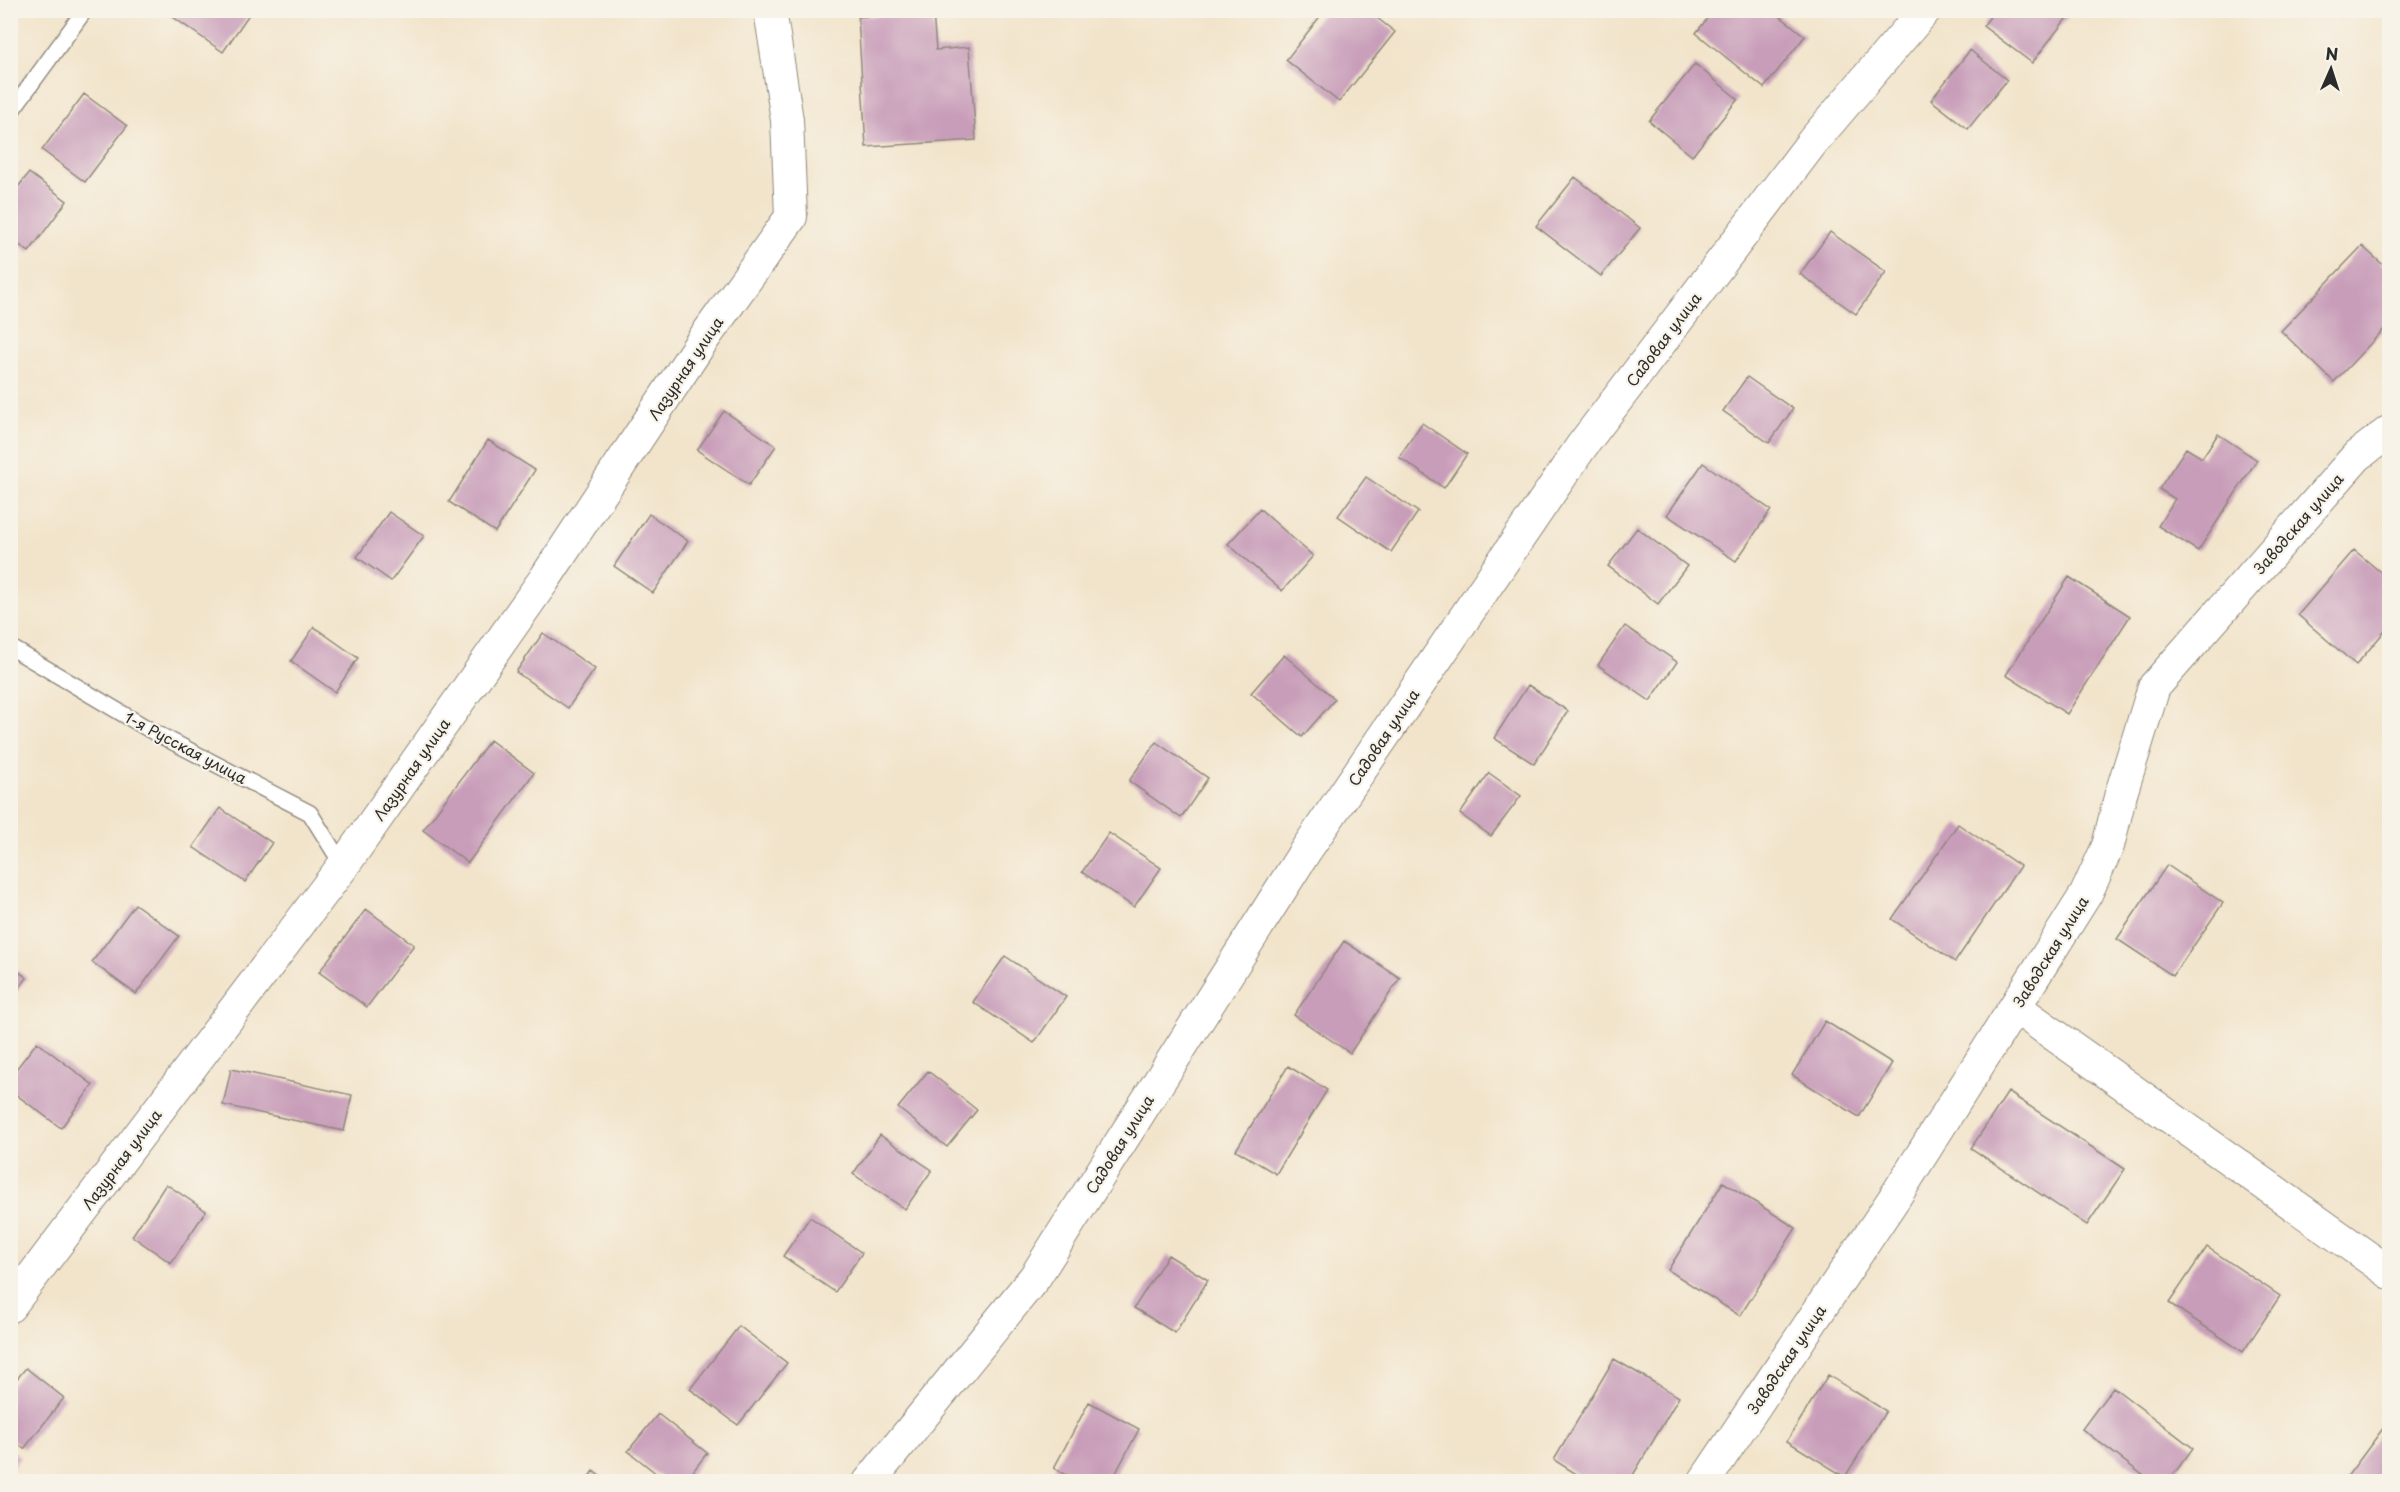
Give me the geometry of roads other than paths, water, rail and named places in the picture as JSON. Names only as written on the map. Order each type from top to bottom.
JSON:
[{"type":"street","name":"Лазурная улица","points":[[10,1306],[343,866],[544,580],[702,341],[791,217],[787,120],[770,10]]},
{"type":"street","name":"Садовая улица","points":[[869,1482],[1035,1277],[1306,850],[1581,447],[1814,140],[1924,10]]},
{"type":"street","name":"Заводская улица","points":[[1704,1482],[1895,1197],[2086,894],[2108,846],[2120,797],[2154,687],[2357,456],[2390,431]]},
{"type":"street","points":[[2015,1007],[2390,1273]]},
{"type":"lane","points":[[10,113],[85,10]]},
{"type":"lane","name":"1-я Русская улица","points":[[10,647],[150,730],[310,813],[343,866]]}]
